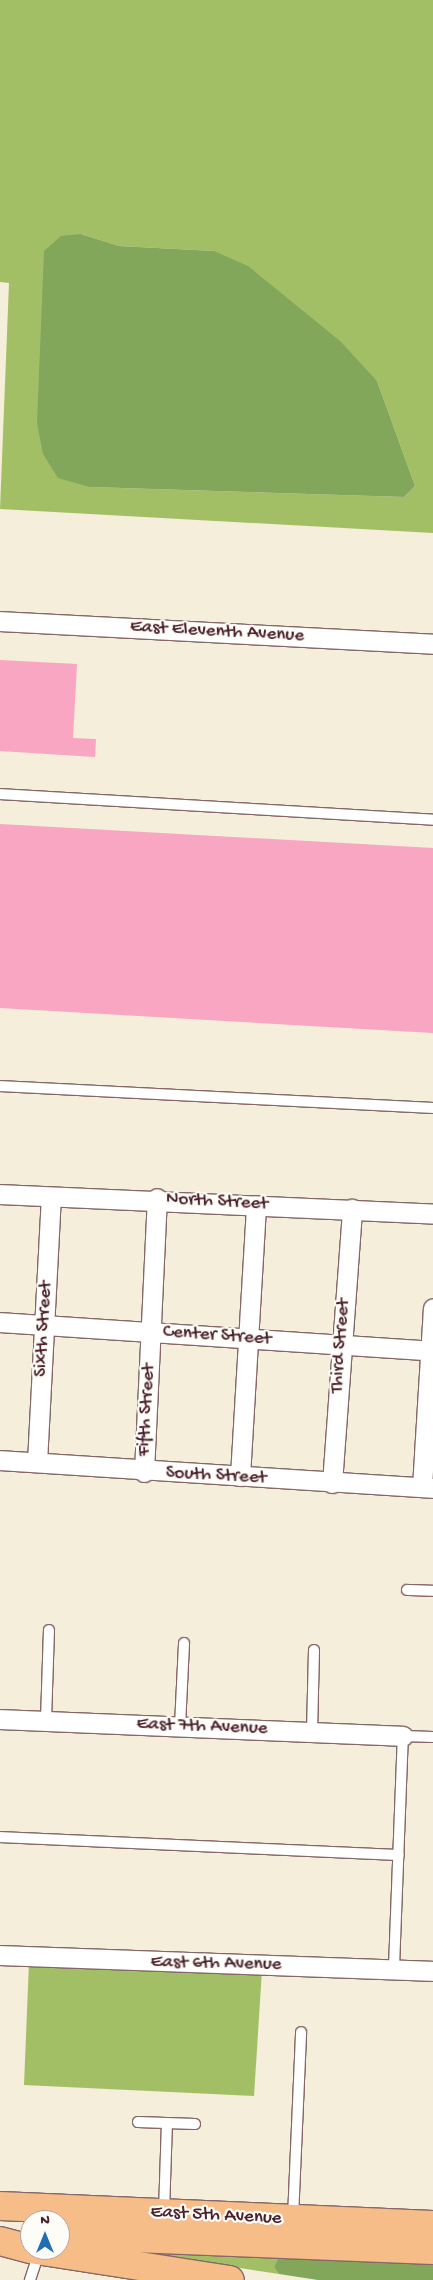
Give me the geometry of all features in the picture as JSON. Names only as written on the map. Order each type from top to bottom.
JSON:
[{"type":"main road","name":"East 5th Avenue","points":[[0,2206],[164,2213],[433,2250]]},
{"type":"main road","name":"East 5th Avenue","points":[[70,2242],[433,2225]]},
{"type":"main road","name":"East 5th Avenue","points":[[0,2231],[20,2237]]},
{"type":"main road","points":[[0,2241],[20,2242]]},
{"type":"main road","points":[[70,2252],[103,2262],[230,2280]]},
{"type":"street","name":"East Eleventh Avenue","points":[[0,621],[433,644]]},
{"type":"street","name":"North Street","points":[[0,1194],[51,1197],[157,1198],[433,1214]]},
{"type":"street","name":"Sixth Street","points":[[37,1462],[51,1197]]},
{"type":"street","name":"Fifth Street","points":[[144,1472],[157,1198]]},
{"type":"street","points":[[240,1476],[256,1205]]},
{"type":"street","name":"Third Street","points":[[332,1483],[352,1209]]},
{"type":"street","points":[[428,1488],[433,1308]]},
{"type":"street","name":"Center Street","points":[[0,1322],[432,1351]]},
{"type":"street","name":"South Street","points":[[0,1460],[144,1472],[428,1488]]},
{"type":"street","name":"East 7th Avenue","points":[[0,1719],[403,1736]]},
{"type":"street","name":"East 6th Avenue","points":[[0,1955],[142,1963],[394,1967],[433,1971]]},
{"type":"lane","points":[[0,794],[433,820]]},
{"type":"lane","points":[[0,1086],[433,1108]]},
{"type":"lane","points":[[407,1590],[433,1592]]},
{"type":"lane","points":[[46,1720],[49,1630]]},
{"type":"lane","points":[[180,1726],[184,1643]]},
{"type":"lane","points":[[312,1732],[314,1650]]},
{"type":"lane","points":[[394,1967],[403,1736],[433,1737]]},
{"type":"lane","points":[[0,1837],[398,1855]]},
{"type":"lane","points":[[293,2232],[301,2032]]},
{"type":"lane","points":[[138,2122],[195,2124]]},
{"type":"lane","points":[[164,2213],[167,2123]]},
{"type":"lane","points":[[30,2280],[35,2260]]},
{"type":"green space","points":[[0,0],[433,0],[433,533],[0,509],[9,283],[0,282]],"holes":[[[81,234],[119,246],[214,251],[377,381],[415,486],[404,497],[90,487]]]},
{"type":"green space","points":[[81,234],[119,246],[214,251],[248,266],[340,341],[377,381],[415,486],[404,497],[90,487],[58,478],[43,454],[37,423],[44,251],[61,236]]},
{"type":"green space","points":[[29,1962],[262,1970],[254,2096],[24,2085]]},
{"type":"green space","points":[[129,2251],[279,2256],[274,2267],[279,2274]]},
{"type":"green space","points":[[279,2256],[433,2262],[433,2280],[318,2280],[279,2274],[274,2267]]},
{"type":"building","points":[[0,660],[77,664],[73,738],[96,739],[95,757],[0,751]]},
{"type":"building","points":[[0,824],[433,848],[433,1033],[0,1008]]}]
